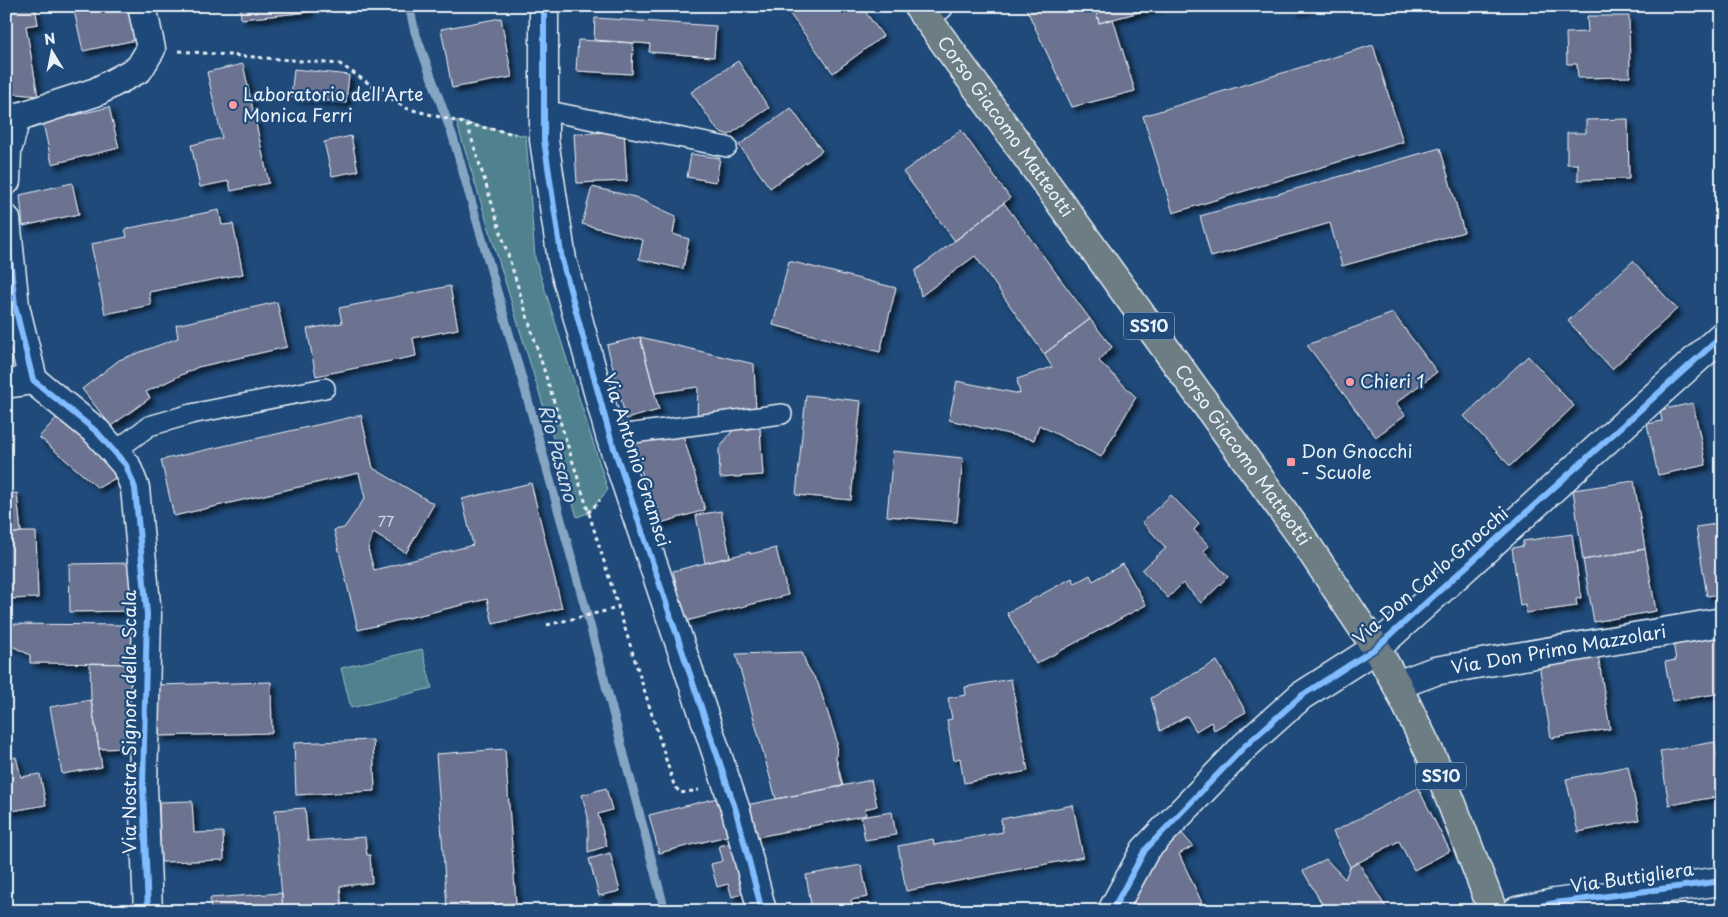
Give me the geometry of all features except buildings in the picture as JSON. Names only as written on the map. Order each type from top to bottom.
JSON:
[{"type":"main road","name":"Corso Giacomo Matteotti","points":[[927,9],[1298,533],[1376,648],[1397,685],[1442,778],[1493,911]]},
{"type":"street","points":[[6,181],[11,115],[96,92],[139,69],[150,49],[142,6]]},
{"type":"street","name":"Via Antonio Gramsci","points":[[544,6],[544,140],[562,260],[610,436],[727,784],[762,911]]},
{"type":"street","points":[[6,219],[15,306],[33,380],[6,384]]},
{"type":"street","name":"Via Don Carlo Gnocchi","points":[[1112,911],[1145,850],[1245,746],[1301,696],[1376,648],[1722,336]]},
{"type":"street","name":"Via Nostra Signora della Scala","points":[[33,380],[97,432],[126,465],[135,488],[146,597],[143,786],[148,911]]},
{"type":"street","name":"Via Don Primo Mazzolari","points":[[1397,685],[1435,671],[1722,622]]},
{"type":"street","name":"Via Buttigliera","points":[[1517,911],[1555,903],[1722,881]]},
{"type":"lane","points":[[544,110],[727,147]]},
{"type":"lane","points":[[114,452],[149,426],[191,414],[324,388]]},
{"type":"lane","points":[[610,436],[782,414]]},
{"type":"path","points":[[150,49],[340,64],[405,108],[467,124],[544,140]]},
{"type":"path","points":[[467,124],[674,786],[680,793],[727,784]]},
{"type":"path","points":[[547,625],[618,608]]},
{"type":"green space","points":[[456,121],[526,136],[535,258],[608,490],[588,513],[577,517]]},
{"type":"green space","points":[[422,649],[432,688],[351,708],[341,668]]},
{"type":"waterway","name":"Rio Pasano","points":[[409,6],[415,32],[453,137],[526,393],[590,625],[665,911]]},
{"type":"cycle path","points":[[544,6],[544,140],[562,260],[610,436],[736,811],[762,911]]},
{"type":"cycle path","points":[[6,219],[15,306],[33,380],[97,432],[126,465],[135,488],[147,614],[143,786],[148,911]]},
{"type":"cycle path","points":[[1112,911],[1145,850],[1245,746],[1301,696],[1376,648],[1722,336]]},
{"type":"cycle path","points":[[1517,911],[1555,903],[1722,881]]},
{"type":"place","name":"Laboratorio dell'Arte Monica Ferri","points":[[233,105]]},
{"type":"place","name":"Chieri 1","points":[[1350,382]]},
{"type":"place","name":"Don Gnocchi - Scuole","points":[[1291,462]]}]
